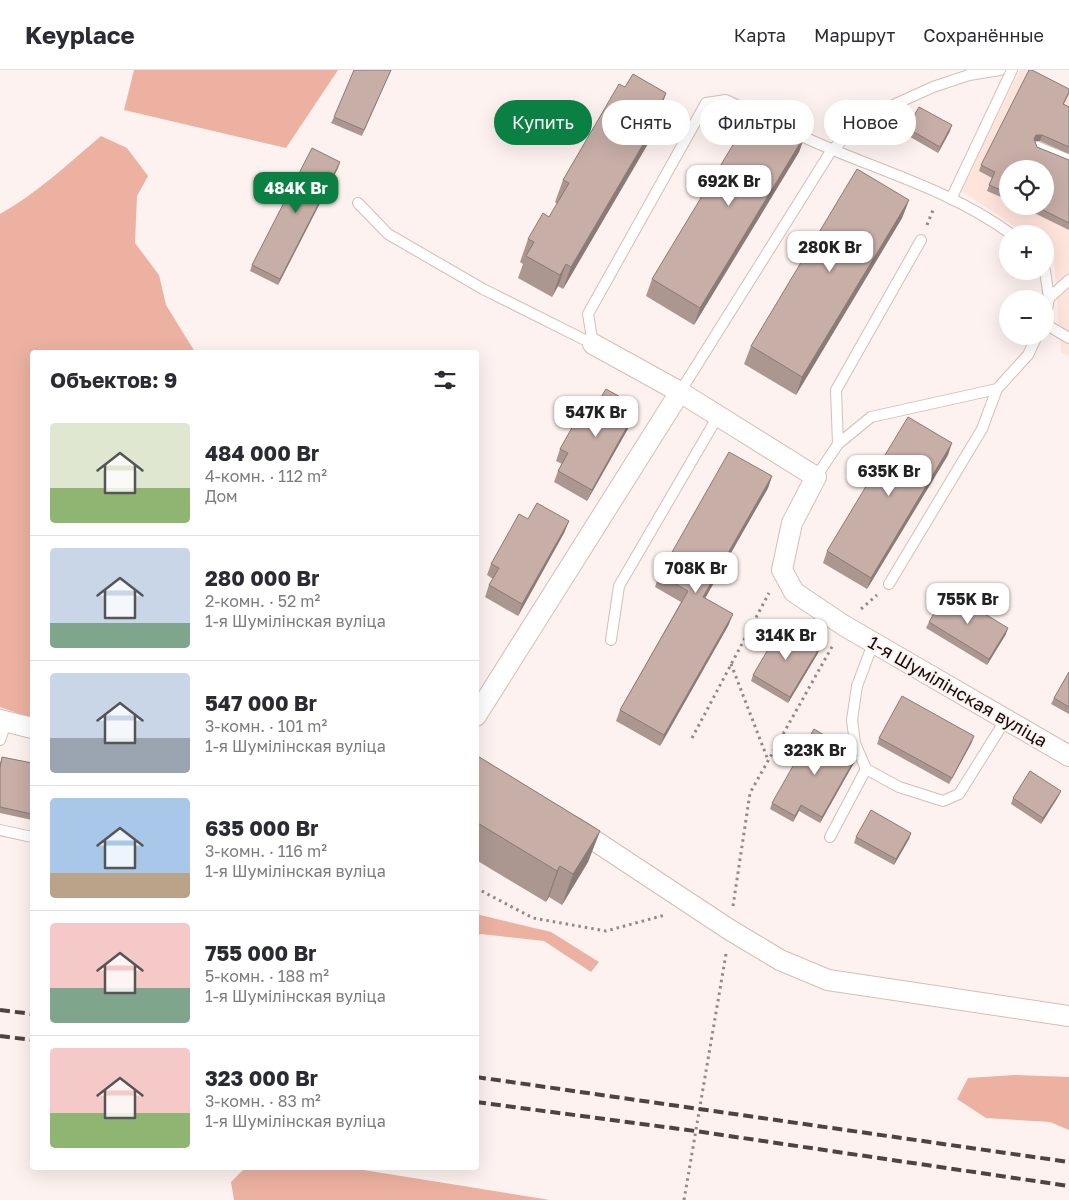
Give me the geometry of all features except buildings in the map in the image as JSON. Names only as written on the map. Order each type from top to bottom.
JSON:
[{"type":"street","points":[[593,344],[680,392],[816,477],[792,523],[782,570]]},
{"type":"street","points":[[479,711],[680,392]]},
{"type":"street","name":"1-я Шумілінская вуліца","points":[[782,570],[794,592],[844,625],[1069,756]]},
{"type":"street","points":[[2,728],[30,728]]},
{"type":"street","points":[[557,816],[730,930],[780,960],[828,980],[1069,1016]]},
{"type":"lane","points":[[680,392],[831,151],[867,117],[933,87],[969,75],[1000,70]]},
{"type":"lane","points":[[951,199],[1012,70]]},
{"type":"lane","points":[[593,344],[588,314],[700,114]]},
{"type":"lane","points":[[814,143],[940,193],[999,227]]},
{"type":"lane","points":[[1038,147],[1069,160]]},
{"type":"lane","points":[[358,203],[388,234],[484,289],[593,344]]},
{"type":"lane","points":[[838,444],[836,390],[921,240]]},
{"type":"lane","points":[[1054,294],[1069,280]]},
{"type":"lane","points":[[1054,329],[1069,338]]},
{"type":"lane","points":[[889,584],[982,429],[997,389],[1028,355],[1033,345]]},
{"type":"lane","points":[[816,477],[838,444],[871,417],[997,389]]},
{"type":"lane","points":[[611,640],[619,586],[718,416]]},
{"type":"lane","points":[[874,641],[857,686],[852,720],[855,743],[866,769],[899,787],[943,801],[959,794],[1006,719]]},
{"type":"lane","points":[[830,837],[866,769]]},
{"type":"lane","points":[[0,830],[30,837]]},
{"type":"path","points":[[921,240],[940,193]]},
{"type":"path","points":[[692,738],[782,570]]},
{"type":"path","points":[[684,1200],[730,930],[750,794],[844,625],[889,584]]},
{"type":"path","points":[[731,664],[768,760]]},
{"type":"path","points":[[479,890],[533,918],[606,931],[695,906]]},
{"type":"shaded area","points":[[134,70],[338,70],[286,148],[124,110]]},
{"type":"shaded area","points":[[1020,70],[1026,70],[1069,91],[1069,356],[1061,352],[1054,264],[1054,225],[1012,225],[960,190]]},
{"type":"shaded area","points":[[101,136],[127,148],[148,176],[137,196],[135,243],[159,275],[166,305],[194,350],[30,350],[30,718],[0,707],[0,214],[40,187]]},
{"type":"shaded area","points":[[479,915],[551,932],[599,962],[591,972],[544,941],[479,935]]},
{"type":"shaded area","points":[[1015,1075],[1069,1077],[1069,1130],[1050,1122],[986,1118],[957,1099],[968,1078]]},
{"type":"shaded area","points":[[243,1170],[363,1170],[550,1200],[234,1200],[231,1182]]},
{"type":"railway","points":[[0,1010],[30,1014]]},
{"type":"railway","points":[[0,1036],[30,1040]]},
{"type":"railway","points":[[479,1077],[1069,1162]]},
{"type":"railway","points":[[479,1102],[695,1131],[1069,1186]]}]
